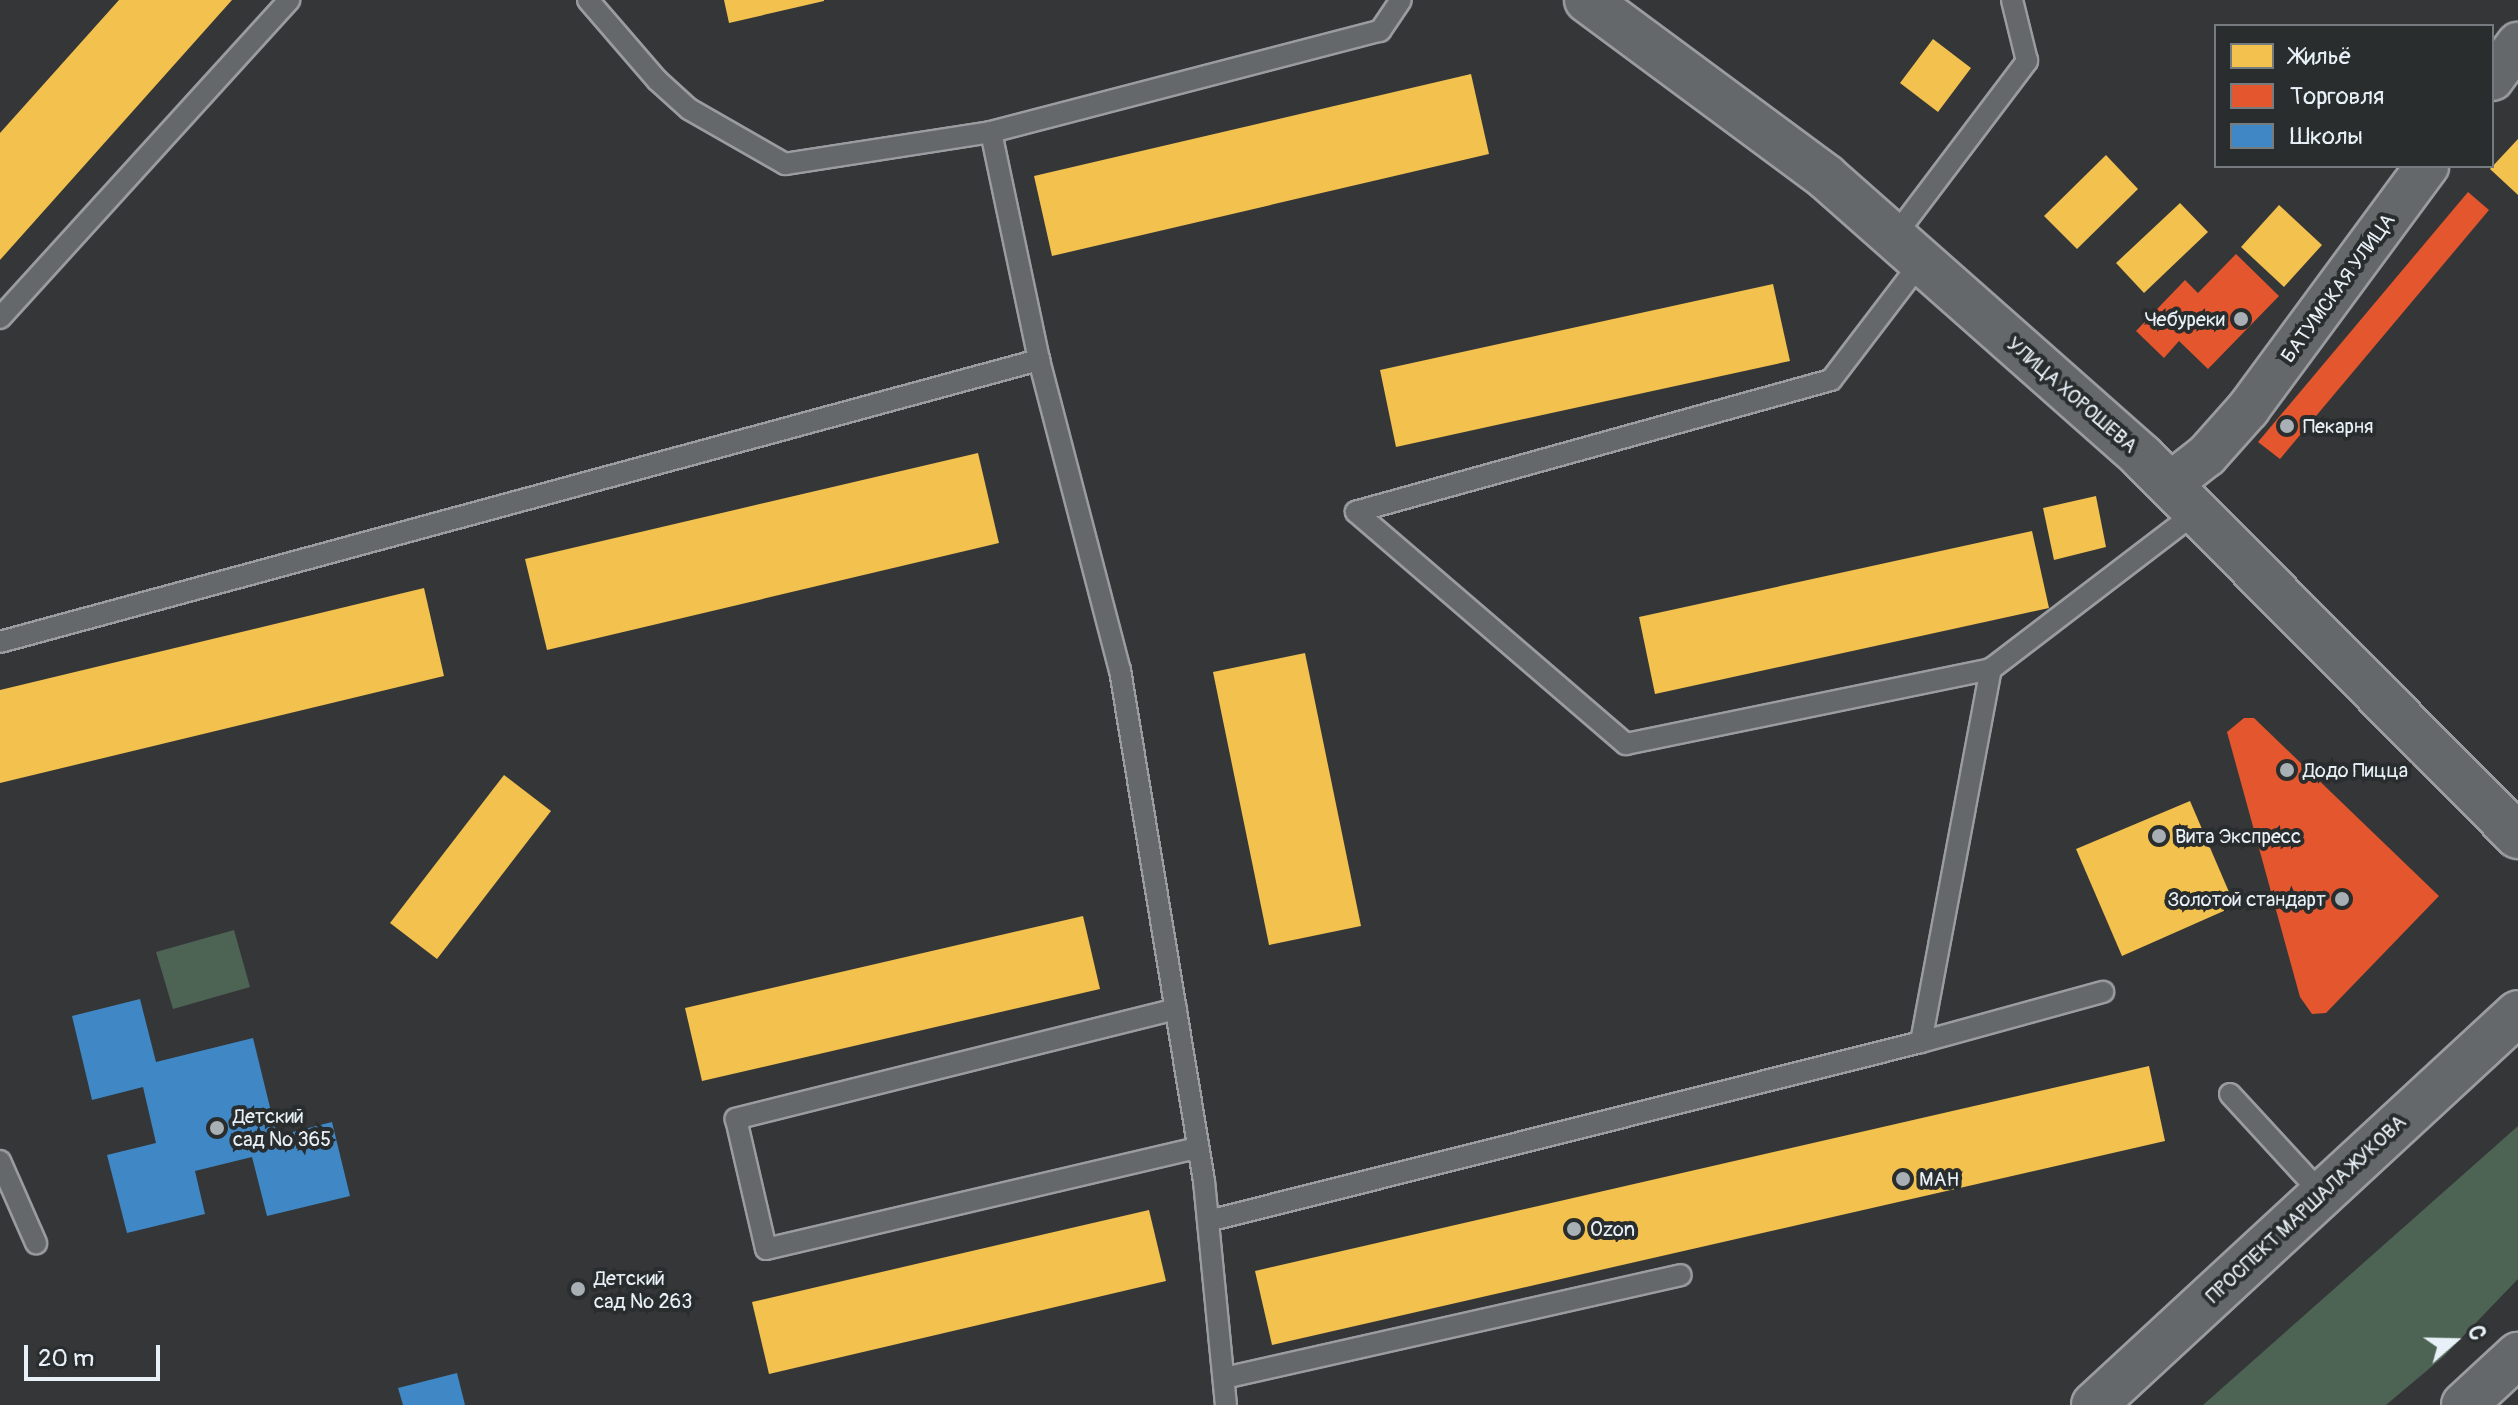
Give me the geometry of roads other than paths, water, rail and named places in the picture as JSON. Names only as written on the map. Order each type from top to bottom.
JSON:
[{"type":"main road","name":"УЛИЦА ХОРОШЕВА","points":[[1587,0],[1826,177],[2142,457],[2518,836]]},
{"type":"main road","name":"ПРОСПЕКТ МАРШАЛА ЖУКОВА","points":[[2094,1405],[2518,1013]]},
{"type":"main road","points":[[2464,1405],[2518,1355]]},
{"type":"street","points":[[2494,76],[2518,44]]},
{"type":"street","name":"БАТУМСКАЯ УЛИЦА","points":[[2142,457],[2170,484],[2207,455],[2248,409],[2426,168]]},
{"type":"lane","points":[[0,318],[289,0]]},
{"type":"lane","points":[[588,0],[689,109],[785,164],[991,132],[1380,31],[1401,0]]},
{"type":"lane","points":[[2012,0],[2027,61],[1908,250],[1831,380],[1356,512],[1626,744],[1991,669],[2198,511]]},
{"type":"lane","points":[[991,132],[1039,360],[1120,670],[1198,1148],[1226,1405]]},
{"type":"lane","points":[[0,642],[1039,360]]},
{"type":"lane","points":[[1921,1042],[1991,669]]},
{"type":"lane","points":[[1208,1221],[1921,1042],[2103,992]]},
{"type":"lane","points":[[1176,1009],[736,1119],[766,1249],[1198,1148]]},
{"type":"lane","points":[[2230,1094],[2322,1194]]},
{"type":"lane","points":[[0,1161],[36,1243]]},
{"type":"lane","points":[[1224,1378],[1681,1275]]},
{"type":"place","name":"Чебуреки","points":[[2241,319]]},
{"type":"place","name":"Пекарня","points":[[2287,426]]},
{"type":"place","name":"Додо Пицца","points":[[2287,770]]},
{"type":"place","name":"Вита Экспресс","points":[[2159,836]]},
{"type":"place","name":"Золотой стандарт","points":[[2342,899]]},
{"type":"place","name":"Детский сад № 365","points":[[217,1128]]},
{"type":"place","name":"МАН","points":[[1903,1179]]},
{"type":"place","name":"Ozon","points":[[1574,1229]]},
{"type":"place","name":"Детский сад № 263","points":[[578,1289]]}]
